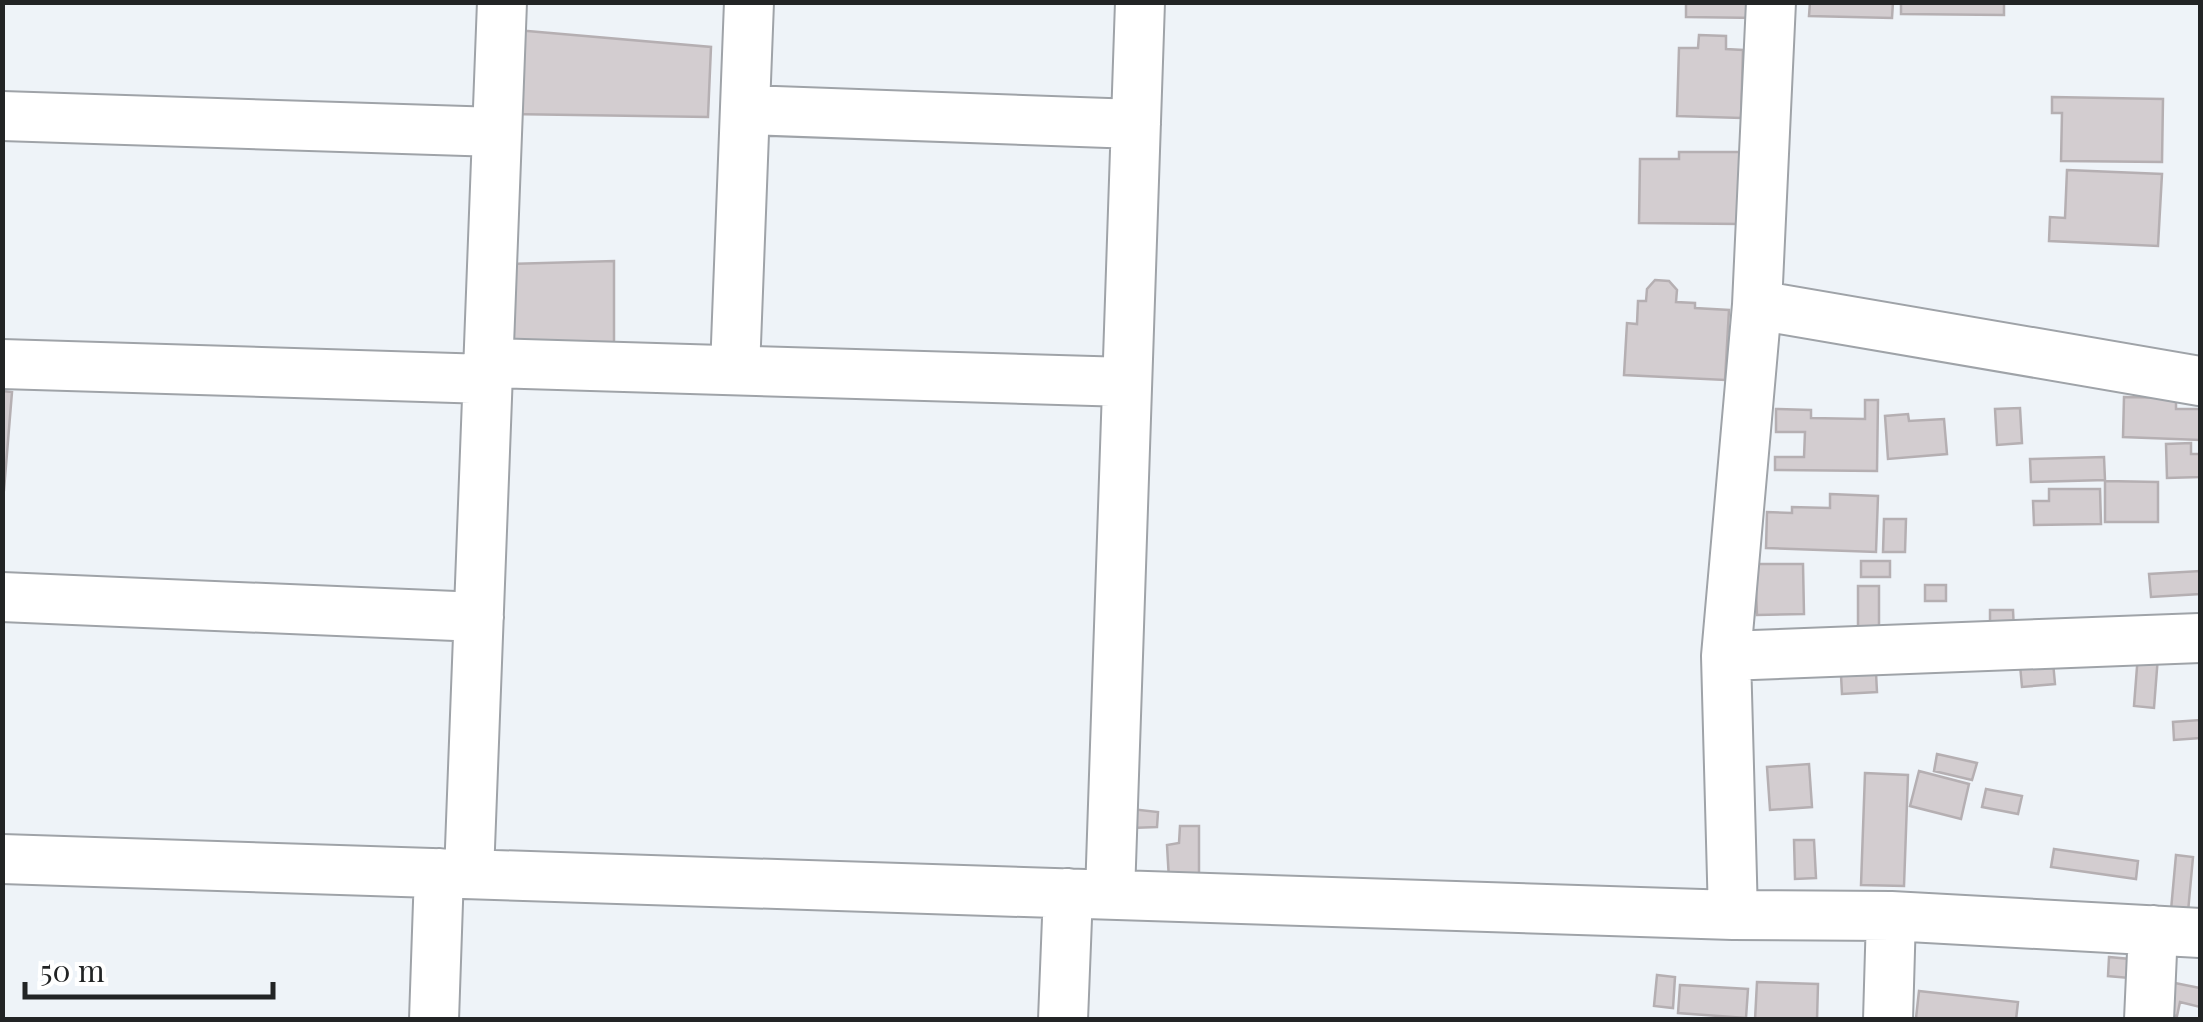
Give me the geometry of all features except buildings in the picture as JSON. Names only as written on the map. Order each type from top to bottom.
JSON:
[{"type":"street","points":[[434,1020],[454,874],[478,617],[502,2]]},
{"type":"street","points":[[735,370],[749,2]]},
{"type":"street","points":[[1063,1020],[1089,894],[1127,382],[1140,2]]},
{"type":"street","points":[[1733,915],[1726,656],[1757,305],[1770,2]]},
{"type":"street","points":[[745,110],[1136,124]]},
{"type":"street","points":[[2,116],[497,132]]},
{"type":"street","points":[[1757,305],[2200,381]]},
{"type":"street","points":[[2,364],[488,371],[735,370],[1127,382]]},
{"type":"street","points":[[2,598],[478,617]]},
{"type":"street","points":[[1726,656],[2200,638]]},
{"type":"street","points":[[2,859],[1733,915],[1891,916],[2200,933]]},
{"type":"street","points":[[1888,1020],[1891,916]]},
{"type":"street","points":[[2149,1020],[2154,930]]}]
